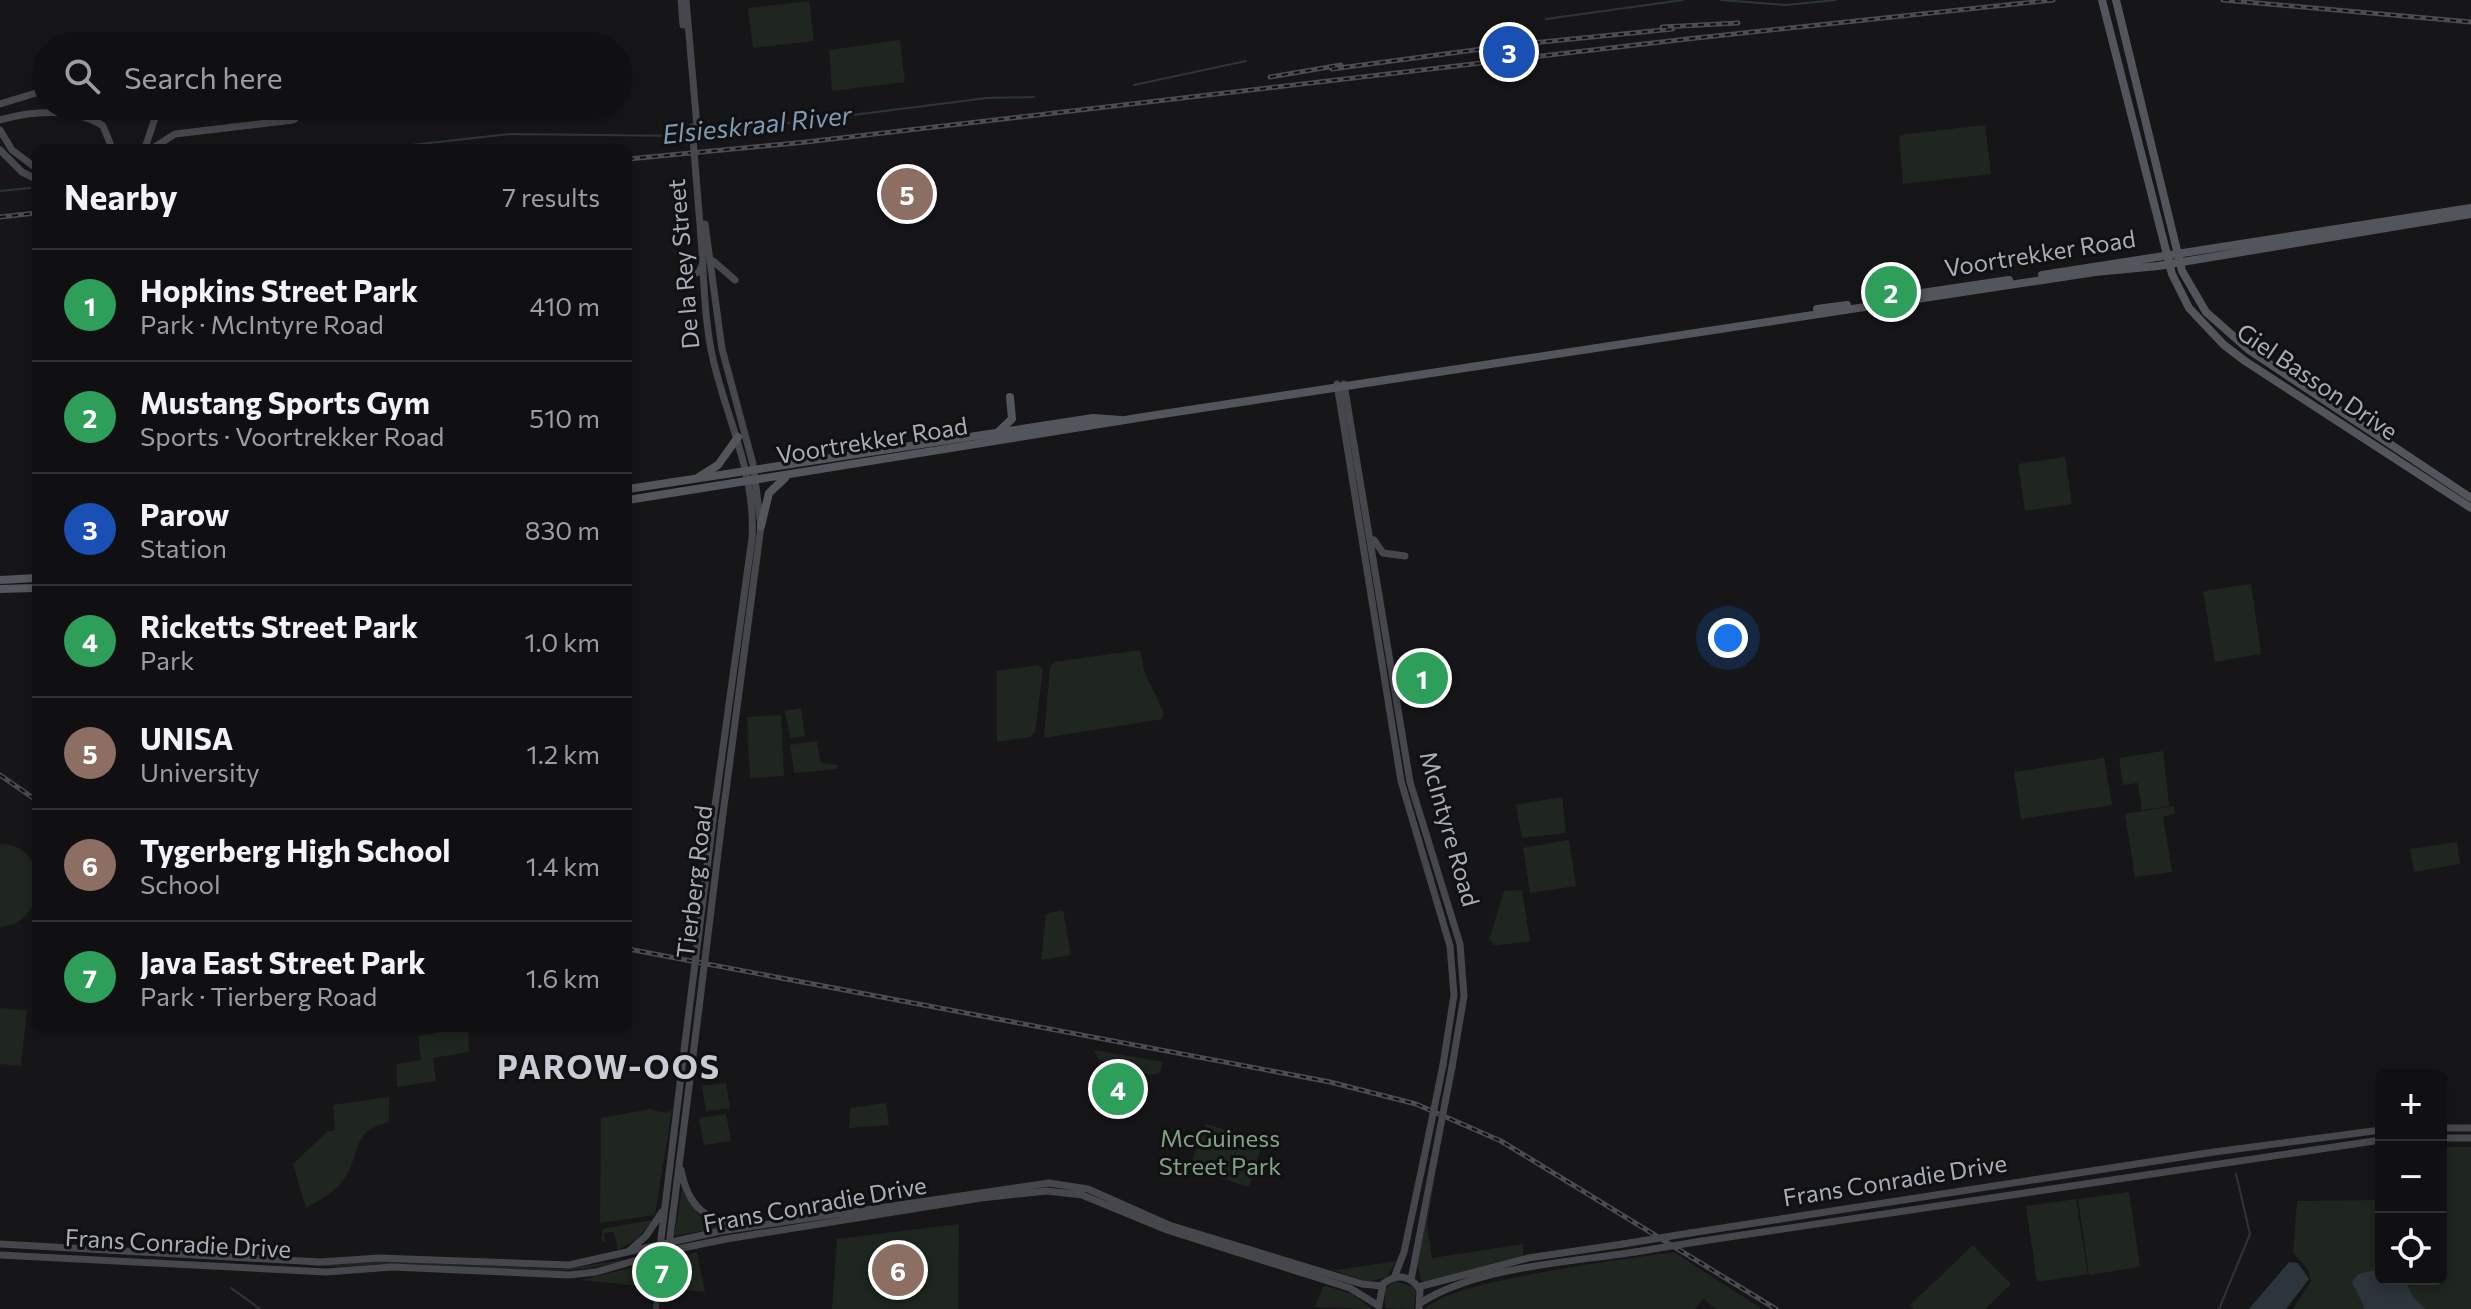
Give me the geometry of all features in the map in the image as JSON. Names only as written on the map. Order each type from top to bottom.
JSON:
[{"type":"main road","name":"De la Rey Street","points":[[684,0],[710,346],[752,476]]},
{"type":"main road","name":"Giel Basson Drive","points":[[2102,0],[2167,260],[2189,308],[2224,345],[2471,508]]},
{"type":"main road","name":"Giel Basson Drive","points":[[2116,0],[2178,257],[2197,300],[2224,331],[2471,498]]},
{"type":"main road","points":[[0,104],[32,94]]},
{"type":"main road","points":[[4,119],[32,115]]},
{"type":"main road","points":[[90,120],[103,126],[110,144]]},
{"type":"main road","points":[[146,144],[154,120]]},
{"type":"main road","points":[[159,144],[174,134],[293,120]]},
{"type":"main road","name":"De la Rey Street","points":[[694,127],[722,349],[752,476]]},
{"type":"main road","points":[[0,130],[12,150],[32,165]]},
{"type":"main road","points":[[0,150],[22,172],[32,177]]},
{"type":"main road","name":"Voortrekker Road","points":[[632,488],[691,480],[789,475],[1121,420],[2082,274],[2471,208]]},
{"type":"main road","name":"Voortrekker Road","points":[[2178,257],[2471,214]]},
{"type":"main road","points":[[2125,262],[2155,253],[2160,232]]},
{"type":"main road","points":[[712,260],[721,272],[735,280]]},
{"type":"main road","name":"Voortrekker Road","points":[[1339,387],[2125,262],[2167,260]]},
{"type":"main road","points":[[684,277],[699,272],[703,263]]},
{"type":"main road","points":[[717,316],[716,341],[722,371],[718,378]]},
{"type":"main road","name":"McIntyre Road","points":[[1339,387],[1370,531],[1410,782],[1460,944],[1464,996],[1411,1280]]},
{"type":"main road","name":"McIntyre Road","points":[[1339,387],[1401,781],[1450,946],[1454,995],[1424,1158],[1402,1261],[1394,1278]]},
{"type":"main road","points":[[997,433],[1012,419],[1010,397]]},
{"type":"main road","name":"Voortrekker Road","points":[[632,499],[997,433],[1093,418],[1121,420]]},
{"type":"main road","points":[[691,480],[717,466],[738,437]]},
{"type":"main road","points":[[761,526],[771,490],[789,475]]},
{"type":"main road","name":"Tierberg Road","points":[[664,1247],[680,1160],[761,526],[752,476]]},
{"type":"main road","name":"Tierberg Road","points":[[664,1247],[663,1210],[752,538],[752,476]]},
{"type":"main road","points":[[1370,531],[1381,551],[1405,556]]},
{"type":"main road","points":[[0,580],[32,578]]},
{"type":"main road","points":[[0,589],[32,588]]},
{"type":"main road","points":[[2447,1128],[2471,1128]]},
{"type":"main road","name":"Frans Conradie Drive","points":[[1418,1287],[1528,1258],[2214,1152],[2375,1131]]},
{"type":"main road","points":[[2447,1138],[2471,1138]]},
{"type":"main road","name":"Frans Conradie Drive","points":[[1420,1306],[1446,1289],[1529,1268],[2375,1141]]},
{"type":"main road","points":[[680,1160],[686,1190],[698,1210],[717,1221],[750,1226]]},
{"type":"main road","name":"Frans Conradie Drive","points":[[0,1255],[326,1272],[392,1267],[555,1276],[596,1272],[664,1247],[750,1226],[1027,1185],[1068,1184],[1115,1200],[1169,1225],[1362,1284],[1382,1286]]},
{"type":"main road","name":"Frans Conradie Drive","points":[[0,1244],[320,1262],[379,1258],[559,1266],[981,1198],[1057,1191],[1082,1195],[1167,1230],[1350,1288],[1380,1307]]},
{"type":"main road","points":[[624,1254],[646,1236],[663,1210]]},
{"type":"main road","points":[[1380,1307],[1382,1286],[1394,1278],[1411,1280],[1418,1287],[1420,1306]]},
{"type":"street","name":"Tierberg Road","points":[[656,1309],[664,1247]]},
{"type":"green space","points":[[809,1],[814,41],[753,48],[748,8]]},
{"type":"green space","points":[[900,40],[905,82],[832,91],[829,50]]},
{"type":"green space","points":[[1985,125],[1991,174],[1903,184],[1899,135]]},
{"type":"green space","points":[[2065,457],[2072,504],[2025,511],[2018,464]]},
{"type":"green space","points":[[2251,584],[2261,654],[2215,662],[2203,591]]},
{"type":"green space","points":[[1140,650],[1144,671],[1164,713],[1162,719],[1044,738],[1050,667],[1054,662]]},
{"type":"green space","points":[[1430,654],[1437,699],[1414,705],[1407,658]]},
{"type":"green space","points":[[1038,665],[1043,670],[1035,732],[1030,737],[997,742],[997,671]]},
{"type":"green space","points":[[801,708],[805,736],[790,738],[785,711]]},
{"type":"green space","points":[[781,715],[784,776],[750,778],[747,717]]},
{"type":"green space","points":[[817,741],[821,763],[838,765],[837,769],[794,773],[790,745]]},
{"type":"green space","points":[[2163,751],[2169,806],[2142,810],[2138,783],[2123,785],[2119,758]]},
{"type":"green space","points":[[2104,758],[2112,805],[2021,819],[2014,772]]},
{"type":"green space","points":[[1562,797],[1566,833],[1522,838],[1516,805]]},
{"type":"green space","points":[[2174,806],[2175,814],[2163,817],[2172,872],[2135,877],[2125,814]]},
{"type":"green space","points":[[1569,840],[1576,886],[1530,893],[1523,848]]},
{"type":"green space","points":[[2457,842],[2460,864],[2414,872],[2410,849]]},
{"type":"green space","points":[[0,844],[17,847],[32,863],[32,906],[16,923],[0,927]]},
{"type":"green space","points":[[1522,890],[1530,941],[1492,946],[1493,942],[1489,940],[1504,891]]},
{"type":"green space","points":[[1063,910],[1071,955],[1041,960],[1046,914]]},
{"type":"green space","points":[[0,1008],[27,1010],[21,1066],[0,1064]]},
{"type":"green space","points":[[468,1032],[469,1052],[433,1058],[436,1081],[397,1087],[397,1064],[421,1060],[418,1036]]},
{"type":"green space","points":[[1094,1050],[1163,1062],[1159,1073],[1150,1075],[1099,1060]]},
{"type":"green space","points":[[1100,1066],[1148,1078],[1140,1110],[1088,1094]]},
{"type":"green space","points":[[726,1083],[730,1108],[706,1111],[702,1086]]},
{"type":"green space","points":[[389,1097],[389,1122],[367,1132],[342,1182],[306,1208],[293,1164],[327,1132],[335,1130],[333,1105]]},
{"type":"green space","points":[[886,1103],[889,1125],[849,1128],[850,1108]]},
{"type":"green space","points":[[650,1109],[666,1113],[672,1110],[655,1215],[600,1223],[601,1118]]},
{"type":"green space","points":[[726,1114],[731,1141],[704,1145],[699,1118]]},
{"type":"green space","name":"McGuiness Street Park","points":[[1206,1124],[1263,1141],[1249,1187],[1193,1169],[1191,1163]]},
{"type":"green space","points":[[2447,1147],[2471,1147],[2471,1309],[2293,1309],[2311,1281],[2308,1269],[2293,1253],[2297,1201],[2375,1200],[2375,1285],[2447,1285]]},
{"type":"green space","points":[[1436,1172],[1427,1225],[1432,1258],[1523,1244],[1523,1256],[1422,1281],[1417,1264]]},
{"type":"green space","points":[[682,1190],[700,1216],[726,1227],[674,1236]]},
{"type":"green space","points":[[2129,1192],[2140,1267],[2089,1275],[2078,1199]]},
{"type":"green space","points":[[2076,1199],[2088,1274],[2037,1282],[2026,1206]]},
{"type":"green space","points":[[653,1220],[637,1239],[618,1250],[614,1232],[604,1233],[605,1242],[602,1242],[602,1230],[606,1228]]},
{"type":"green space","points":[[959,1224],[958,1309],[832,1309],[837,1239]]},
{"type":"green space","points":[[1973,1245],[2011,1284],[1985,1309],[1914,1309],[1910,1305]]},
{"type":"green space","points":[[697,1252],[705,1292],[580,1280]]},
{"type":"green space","points":[[1674,1252],[1762,1309],[1716,1309],[1703,1299],[1695,1309],[1425,1309],[1441,1299],[1503,1280]]},
{"type":"green space","points":[[629,1259],[571,1270],[542,1271],[394,1264],[308,1265],[386,1261],[563,1269]]},
{"type":"green space","points":[[1396,1261],[1387,1277],[1367,1282],[1328,1268],[1337,1270]]},
{"type":"green space","points":[[1395,1281],[1413,1287],[1416,1292],[1414,1309],[1385,1308],[1385,1289]]},
{"type":"green space","points":[[1326,1286],[1352,1294],[1372,1309],[1315,1307],[1322,1288]]},
{"type":"shaded area","points":[[2289,1262],[2298,1263],[2309,1279],[2286,1309],[2249,1309]]},
{"type":"shaded area","points":[[2375,1270],[2375,1285],[2407,1285],[2414,1298],[2426,1309],[2365,1309],[2352,1282],[2358,1274]]},
{"type":"waterway","name":"Elsieskraal River","points":[[1546,19],[1683,0]]},
{"type":"waterway","name":"Elsieskraal River","points":[[1721,0],[1786,5],[1836,0]]},
{"type":"waterway","name":"Elsieskraal River","points":[[1134,85],[1246,61]]},
{"type":"waterway","name":"Elsieskraal River","points":[[696,135],[987,98],[1034,97]]},
{"type":"waterway","name":"Elsieskraal River","points":[[420,144],[510,134],[690,136]]},
{"type":"waterway","name":"Elsieskraal River","points":[[0,191],[30,188]]},
{"type":"waterway","points":[[2219,1309],[2250,1234],[2236,1174]]},
{"type":"waterway","points":[[231,1288],[260,1309]]},
{"type":"railway","points":[[632,159],[806,142],[1687,39],[2053,0]]},
{"type":"railway","points":[[2223,0],[2471,22]]},
{"type":"railway","points":[[1662,27],[1738,23]]},
{"type":"railway","points":[[1332,69],[1512,45],[1673,29]]},
{"type":"railway","points":[[1270,77],[1341,65]]},
{"type":"railway","points":[[0,217],[32,213]]},
{"type":"railway","points":[[0,775],[32,797]]},
{"type":"railway","points":[[632,950],[1330,1082],[1416,1104],[1501,1141],[1776,1309]]},
{"type":"place","name":"Parow","points":[[1509,52]]},
{"type":"place","name":"UNISA","points":[[907,194]]},
{"type":"place","name":"Mustang Sports Gym","points":[[1891,292]]},
{"type":"place","name":"Hopkins Street Park","points":[[1422,678]]},
{"type":"place","name":"Ricketts Street Park","points":[[1118,1089]]},
{"type":"place","name":"Tygerberg High School","points":[[898,1270]]},
{"type":"place","name":"Java East Street Park","points":[[662,1272]]},
{"type":"district","name":"PAROW-OOS","points":[[609,1068]]}]
